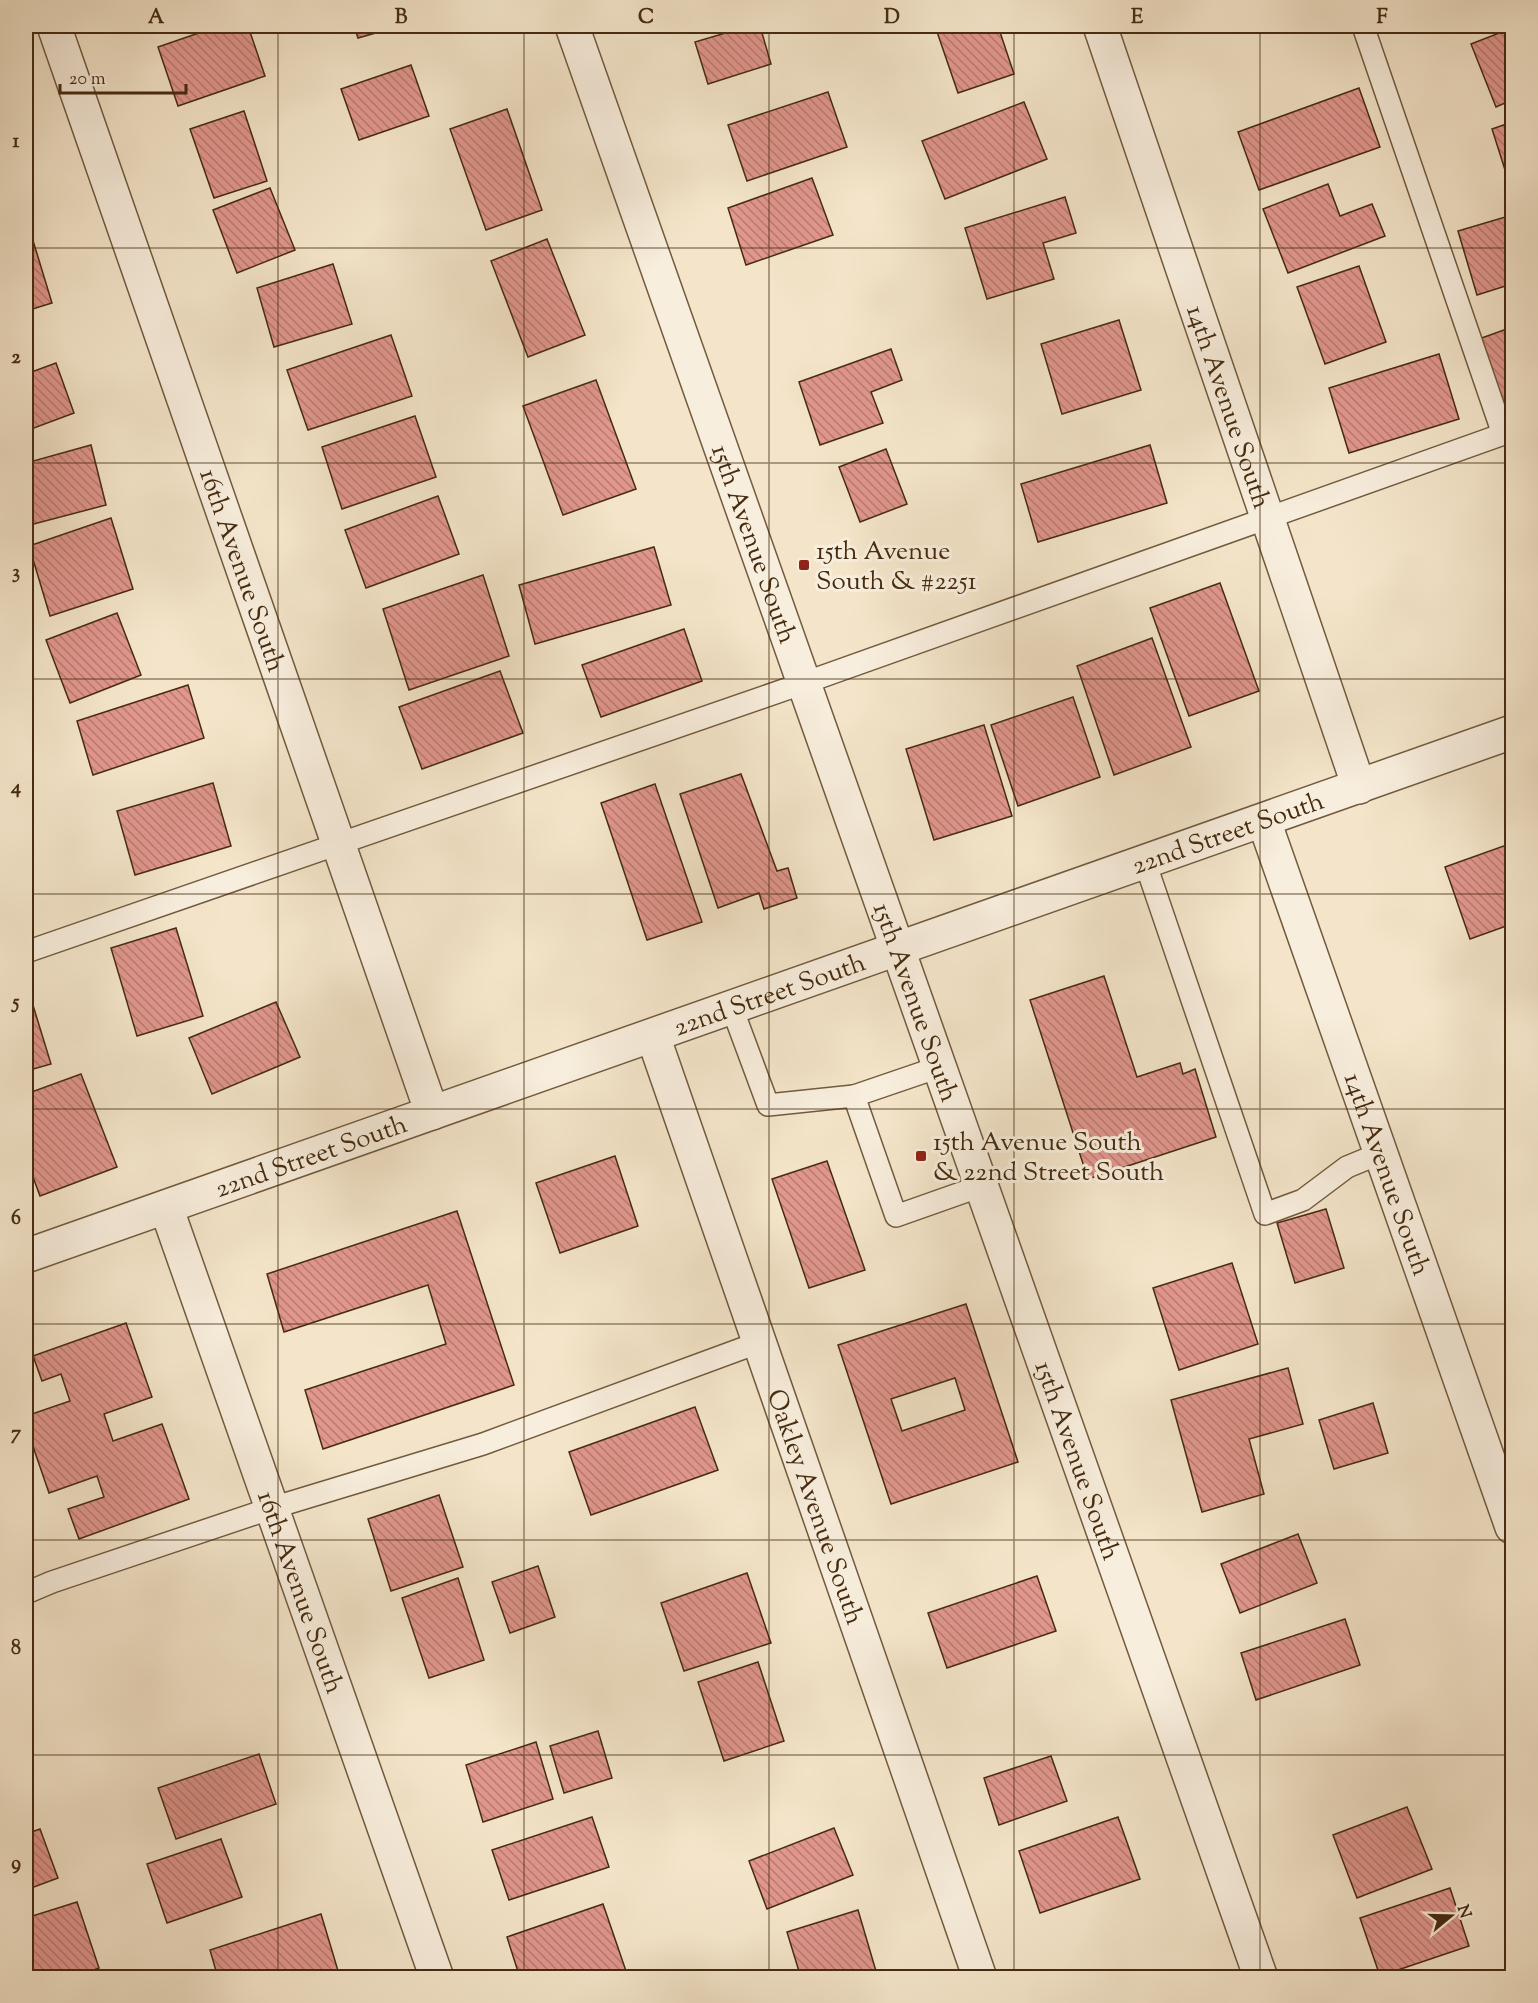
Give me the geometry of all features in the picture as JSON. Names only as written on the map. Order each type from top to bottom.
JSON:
[{"type":"street","name":"16th Avenue South","points":[[54,26],[432,1113]]},
{"type":"street","name":"15th Avenue South","points":[[572,26],[1261,1977]]},
{"type":"street","name":"14th Avenue South","points":[[1100,26],[1359,787]]},
{"type":"street","name":"22nd Street South","points":[[26,1256],[1512,732]]},
{"type":"street","name":"14th Avenue South","points":[[1264,820],[1512,1527]]},
{"type":"street","name":"Oakley Avenue South","points":[[653,1036],[980,1977]]},
{"type":"street","name":"16th Avenue South","points":[[166,1207],[437,1977]]},
{"type":"lane","points":[[26,952],[804,683],[1508,433],[1363,26]]},
{"type":"lane","points":[[1145,862],[1265,1214],[1303,1200],[1347,1167],[1381,1153]]},
{"type":"lane","points":[[732,1008],[768,1105],[854,1096],[939,1067]]},
{"type":"lane","points":[[854,1096],[896,1216],[981,1186]]},
{"type":"lane","points":[[26,1593],[52,1582],[272,1508],[483,1444],[760,1342]]},
{"type":"building","points":[[219,26],[248,26],[265,76],[178,106],[158,47]]},
{"type":"building","points":[[354,26],[400,26],[358,38]]},
{"type":"building","points":[[749,26],[760,26],[771,64],[708,84],[695,42]]},
{"type":"building","points":[[935,26],[998,26],[1014,74],[958,93]]},
{"type":"building","points":[[1512,28],[1512,100],[1496,107],[1471,44]]},
{"type":"building","points":[[411,65],[429,116],[359,140],[341,89]]},
{"type":"building","points":[[1359,88],[1380,147],[1259,190],[1238,132]]},
{"type":"building","points":[[828,92],[847,147],[747,181],[728,125]]},
{"type":"building","points":[[1024,102],[1047,159],[945,199],[922,141]]},
{"type":"building","points":[[507,109],[542,210],[486,230],[450,129]]},
{"type":"building","points":[[244,111],[267,181],[214,198],[190,129]]},
{"type":"building","points":[[1512,122],[1512,192],[1492,129]]},
{"type":"building","points":[[812,178],[833,235],[746,265],[728,208]]},
{"type":"building","points":[[1328,184],[1340,216],[1372,204],[1385,236],[1288,273],[1263,209]]},
{"type":"building","points":[[270,188],[295,250],[237,273],[213,210]]},
{"type":"building","points":[[1065,197],[1076,233],[1043,243],[1054,279],[987,299],[965,228]]},
{"type":"building","points":[[1512,215],[1512,284],[1477,295],[1458,231]]},
{"type":"building","points":[[31,234],[52,303],[26,311],[26,236]]},
{"type":"building","points":[[547,239],[585,335],[528,357],[491,261]]},
{"type":"building","points":[[333,264],[352,324],[274,347],[257,288]]},
{"type":"building","points":[[1359,266],[1386,342],[1325,364],[1297,287]]},
{"type":"building","points":[[1119,320],[1141,390],[1062,414],[1041,344]]},
{"type":"building","points":[[1512,327],[1512,400],[1501,404],[1479,339]]},
{"type":"building","points":[[391,335],[412,396],[308,430],[287,370]]},
{"type":"building","points":[[891,349],[902,380],[871,392],[883,423],[820,445],[799,382]]},
{"type":"building","points":[[1439,354],[1459,419],[1349,453],[1329,388]]},
{"type":"building","points":[[56,363],[74,413],[26,431],[26,374]]},
{"type":"building","points":[[596,380],[636,489],[563,515],[523,406]]},
{"type":"building","points":[[415,416],[436,477],[342,509],[322,447]]},
{"type":"building","points":[[91,445],[106,505],[26,526],[26,463]]},
{"type":"building","points":[[1150,445],[1167,503],[1038,542],[1021,484]]},
{"type":"building","points":[[886,449],[907,504],[860,522],[839,467]]},
{"type":"building","points":[[438,496],[459,554],[366,588],[345,530]]},
{"type":"building","points":[[111,518],[133,589],[50,616],[29,546]]},
{"type":"building","points":[[654,547],[671,605],[535,644],[519,585]]},
{"type":"building","points":[[483,575],[509,656],[409,690],[383,609]]},
{"type":"building","points":[[1220,583],[1259,691],[1189,716],[1150,608]]},
{"type":"building","points":[[117,613],[141,675],[70,703],[46,640]]},
{"type":"building","points":[[684,629],[702,681],[601,717],[582,665]]},
{"type":"building","points":[[1152,638],[1191,747],[1114,775],[1077,666]]},
{"type":"building","points":[[500,671],[523,733],[422,769],[399,707]]},
{"type":"building","points":[[188,685],[204,738],[93,775],[77,721]]},
{"type":"building","points":[[1073,697],[1100,777],[1018,806],[991,725]]},
{"type":"building","points":[[984,725],[1012,816],[934,840],[906,749]]},
{"type":"building","points":[[741,774],[777,871],[788,868],[797,898],[764,909],[759,893],[718,908],[680,794]]},
{"type":"building","points":[[213,783],[231,846],[135,875],[117,811]]},
{"type":"building","points":[[655,784],[702,922],[647,940],[601,803]]},
{"type":"building","points":[[1512,843],[1512,924],[1470,939],[1445,867]]},
{"type":"building","points":[[176,928],[203,1016],[137,1036],[111,948]]},
{"type":"building","points":[[1104,976],[1137,1077],[1180,1063],[1183,1074],[1195,1069],[1216,1137],[1088,1179],[1030,1000]]},
{"type":"building","points":[[32,1002],[51,1064],[26,1071],[26,1004]]},
{"type":"building","points":[[276,1002],[300,1057],[212,1094],[189,1038]]},
{"type":"building","points":[[81,1074],[117,1167],[40,1196],[26,1158],[26,1094]]},
{"type":"building","points":[[615,1156],[638,1226],[560,1253],[536,1183]]},
{"type":"building","points":[[827,1161],[865,1270],[809,1288],[772,1179]]},
{"type":"building","points":[[1326,1209],[1344,1268],[1295,1283],[1277,1223]]},
{"type":"building","points":[[457,1211],[514,1385],[323,1449],[305,1390],[446,1344],[428,1285],[284,1332],[267,1274]]},
{"type":"building","points":[[1232,1263],[1258,1344],[1179,1370],[1153,1288]]},
{"type":"building","points":[[966,1304],[1018,1462],[891,1504],[838,1345]],"holes":[[[955,1378],[965,1410],[902,1431],[891,1399]]]},
{"type":"building","points":[[126,1323],[152,1397],[104,1414],[113,1441],[162,1424],[189,1499],[79,1539],[68,1509],[104,1497],[97,1476],[49,1493],[26,1426],[26,1416],[70,1401],[61,1374],[42,1381],[33,1356]]},
{"type":"building","points":[[1288,1368],[1303,1424],[1249,1439],[1264,1494],[1202,1512],[1171,1400]]},
{"type":"building","points":[[1373,1403],[1388,1453],[1334,1469],[1319,1420]]},
{"type":"building","points":[[695,1407],[718,1470],[591,1515],[569,1452]]},
{"type":"building","points":[[439,1495],[463,1567],[391,1591],[368,1519]]},
{"type":"building","points":[[1298,1534],[1317,1583],[1240,1613],[1221,1564]]},
{"type":"building","points":[[538,1566],[555,1617],[510,1633],[492,1582]]},
{"type":"building","points":[[747,1573],[771,1643],[684,1671],[661,1603]]},
{"type":"building","points":[[1037,1576],[1056,1631],[947,1668],[928,1613]]},
{"type":"building","points":[[458,1578],[484,1660],[429,1678],[402,1598]]},
{"type":"building","points":[[1345,1619],[1360,1665],[1256,1700],[1241,1653]]},
{"type":"building","points":[[758,1662],[784,1741],[724,1761],[698,1682]]},
{"type":"building","points":[[598,1731],[612,1778],[564,1793],[550,1746]]},
{"type":"building","points":[[536,1742],[553,1799],[483,1822],[466,1765]]},
{"type":"building","points":[[259,1754],[276,1804],[176,1839],[158,1788]]},
{"type":"building","points":[[1051,1756],[1067,1801],[999,1825],[984,1778]]},
{"type":"building","points":[[1407,1807],[1432,1869],[1357,1898],[1333,1835]]},
{"type":"building","points":[[592,1817],[609,1867],[509,1900],[492,1850]]},
{"type":"building","points":[[1118,1817],[1140,1879],[1040,1913],[1019,1851]]},
{"type":"building","points":[[834,1828],[853,1875],[767,1909],[749,1861]]},
{"type":"building","points":[[40,1829],[58,1878],[26,1890],[26,1834]]},
{"type":"building","points":[[221,1839],[242,1897],[167,1923],[147,1864]]},
{"type":"building","points":[[1450,1888],[1469,1946],[1380,1976],[1360,1918]]},
{"type":"building","points":[[77,1902],[99,1968],[72,1978],[26,1978],[26,1918]]},
{"type":"building","points":[[603,1904],[626,1971],[607,1978],[520,1978],[507,1937]]},
{"type":"building","points":[[858,1910],[878,1978],[801,1978],[787,1932]]},
{"type":"building","points":[[321,1914],[339,1974],[330,1978],[218,1978],[210,1950]]},
{"type":"place","name":"15th Avenue South & #2251","points":[[804,565]]},
{"type":"place","name":"15th Avenue South & 22nd Street South","points":[[921,1156]]}]
